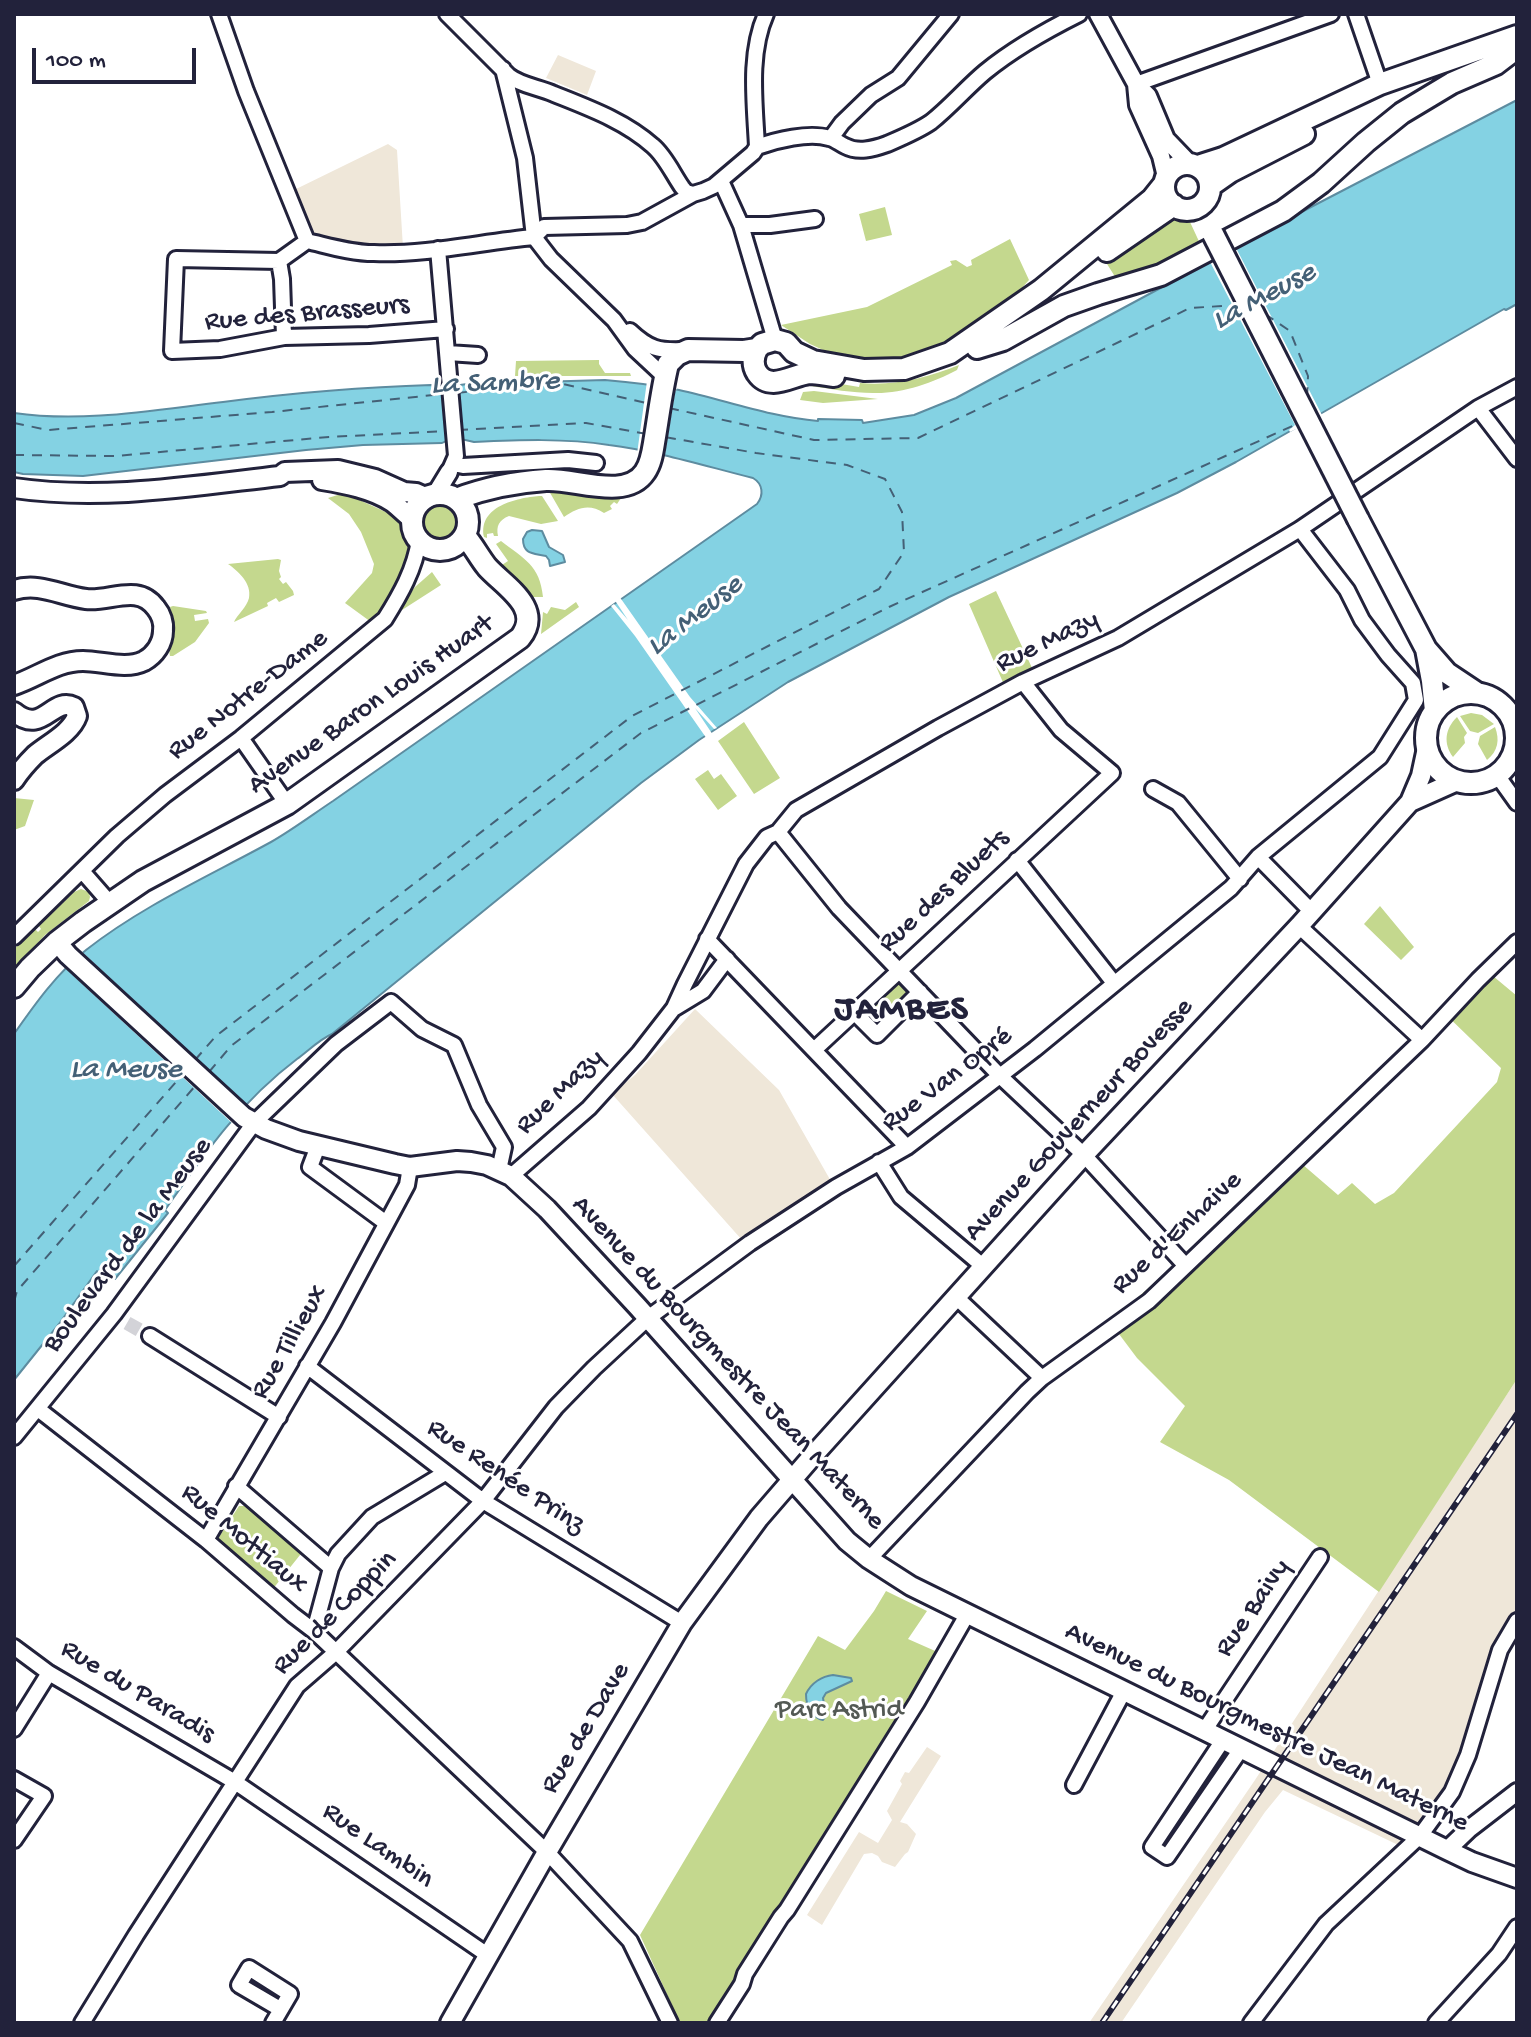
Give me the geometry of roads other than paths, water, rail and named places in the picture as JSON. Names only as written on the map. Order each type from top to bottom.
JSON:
[{"type":"main road","points":[[665,377],[692,363],[762,353],[786,343],[794,352],[813,361],[864,370],[904,369],[950,353],[1041,290],[1152,199],[1176,167],[1221,159],[1380,84],[1517,36]]},
{"type":"main road","points":[[762,353],[758,375],[775,383],[810,373],[903,379],[943,367],[977,348],[1136,230],[1195,200],[1230,172],[1384,95],[1517,48]]},
{"type":"main road","points":[[977,348],[1003,340],[1064,306],[1161,275],[1283,211],[1321,183],[1402,113],[1452,83],[1496,64],[1517,48]]},
{"type":"main road","points":[[1194,165],[1209,178],[1195,200]]},
{"type":"main road","points":[[1165,180],[1168,199],[1195,200]]},
{"type":"main road","points":[[1195,200],[1426,649],[1447,673],[1486,696],[1504,707],[1512,717],[1517,742],[1507,766],[1497,775],[1478,783],[1457,781],[1438,768],[1431,759],[1426,735],[1435,711],[1447,700],[1461,694],[1486,696],[1517,694]]},
{"type":"main road","points":[[522,482],[496,496],[467,527],[457,545],[446,550],[431,549],[419,540],[413,529],[412,519],[418,506],[441,497],[508,483],[549,479],[605,487],[633,483],[643,476],[651,460],[668,364],[688,350],[762,353]]},
{"type":"main road","points":[[787,378],[796,364],[794,352]]},
{"type":"main road","points":[[280,476],[285,472],[338,470],[375,479],[395,487],[441,497],[464,507],[467,527]]},
{"type":"main road","points":[[14,488],[114,493],[280,476],[307,478],[378,494],[412,519]]},
{"type":"main road","name":"Avenue Baron Louis Huart","points":[[14,987],[63,949],[83,922],[110,903],[143,881],[287,804],[520,638],[527,627],[527,611],[515,593],[487,567],[467,527]]},
{"type":"main road","name":"Avenue Baron Louis Huart","points":[[446,550],[487,567]]},
{"type":"main road","points":[[14,590],[41,587],[90,599],[136,595],[155,606],[163,628],[158,648],[142,662],[130,665],[68,662],[16,684]]},
{"type":"main road","points":[[1426,649],[1435,711]]},
{"type":"main road","points":[[14,712],[25,719],[38,720],[61,705],[68,704],[74,707],[77,716],[73,724],[33,757],[14,780]]},
{"type":"main road","name":"Avenue Gouverneur Bovesse","points":[[794,1479],[1084,1155],[1312,912],[1410,802],[1421,776],[1427,748]]},
{"type":"main road","name":"Avenue Gouverneur Bovesse","points":[[1410,802],[1457,781]]},
{"type":"main road","points":[[63,949],[249,1120],[278,1134],[318,1146],[410,1167],[457,1161],[487,1165],[505,1173]]},
{"type":"main road","name":"Avenue du Bourgmestre Jean Materne","points":[[505,1173],[547,1209],[847,1541],[869,1559],[911,1586],[1204,1731],[1447,1850],[1517,1878]]},
{"type":"main road","name":"Rue de Dave","points":[[450,2023],[682,1623],[759,1518],[794,1479]]},
{"type":"street","points":[[219,14],[246,91],[307,241]]},
{"type":"street","points":[[447,14],[519,83],[544,90],[623,124],[655,147],[686,192],[693,194]]},
{"type":"street","points":[[757,147],[755,63],[766,14]]},
{"type":"street","points":[[831,138],[871,95],[898,78],[951,14]]},
{"type":"street","points":[[284,337],[279,261],[307,241],[375,254],[534,237],[544,227],[642,222],[721,181],[757,147],[772,141],[831,138],[859,151],[900,138],[929,123],[1001,59],[1079,14]]},
{"type":"street","points":[[1098,14],[1136,84],[1148,96],[1166,139],[1194,165]]},
{"type":"street","points":[[1136,84],[1331,14]]},
{"type":"street","points":[[1356,14],[1380,84]]},
{"type":"street","points":[[503,69],[525,158],[534,237],[551,259],[614,320],[635,349],[665,377]]},
{"type":"street","points":[[1136,84],[1138,105],[1161,156],[1165,180]]},
{"type":"street","points":[[721,181],[741,225],[762,353]]},
{"type":"street","points":[[741,225],[815,219]]},
{"type":"street","points":[[438,249],[456,446],[456,459],[441,497]]},
{"type":"street","name":"Rue des Brasseurs","points":[[279,261],[176,259],[172,351],[220,349],[284,337],[446,329]]},
{"type":"street","points":[[614,320],[652,347],[688,350]]},
{"type":"street","points":[[448,353],[478,355]]},
{"type":"street","name":"Rue Mazy","points":[[505,1173],[589,1108],[639,1053],[674,1008],[746,864],[767,837],[778,832],[796,810],[1023,682],[1118,638],[1300,529],[1478,408],[1517,387]]},
{"type":"street","points":[[1478,408],[1517,459]]},
{"type":"street","points":[[451,468],[568,460],[596,463]]},
{"type":"street","name":"Rue Van Opré","points":[[648,1318],[750,1243],[836,1187],[907,1147],[1000,1076],[1240,879],[1258,857],[1380,757],[1416,700],[1413,683],[1362,620],[1347,590],[1300,529]]},
{"type":"street","name":"Rue Notre-Dame","points":[[14,937],[117,836],[385,619],[401,594],[419,540]]},
{"type":"street","name":"Rue des Bluets","points":[[814,1050],[1112,773],[1061,730],[1023,682]]},
{"type":"street","points":[[241,738],[287,804]]},
{"type":"street","points":[[1497,775],[1517,803]]},
{"type":"street","points":[[1153,789],[1178,803],[1240,879]]},
{"type":"street","points":[[778,832],[839,908],[1000,1076],[1084,1155],[1185,1265]]},
{"type":"street","points":[[1258,857],[1312,912]]},
{"type":"street","points":[[1017,860],[1114,983]]},
{"type":"street","points":[[82,871],[110,903]]},
{"type":"street","points":[[1299,926],[1422,1040]]},
{"type":"street","points":[[707,939],[907,1147]]},
{"type":"street","name":"Rue d'Enhaive","points":[[869,1559],[1042,1378],[1149,1301],[1422,1040],[1517,942]]},
{"type":"street","name":"Rue Mazy","points":[[674,1008],[703,991],[727,959]]},
{"type":"street","points":[[854,1012],[877,1035],[920,992]]},
{"type":"street","name":"Boulevard de la Meuse","points":[[14,1437],[114,1314],[249,1120],[336,1044],[391,1002],[422,1029],[454,1045],[479,1105],[504,1147],[505,1173]]},
{"type":"street","points":[[318,1146],[310,1167],[386,1223]]},
{"type":"street","points":[[879,1162],[901,1197],[984,1267]]},
{"type":"street","name":"Rue Tillieux","points":[[206,1540],[333,1323],[407,1185],[410,1167]]},
{"type":"street","points":[[956,1297],[1042,1378]]},
{"type":"street","points":[[114,1314],[127,1323]]},
{"type":"street","name":"Rue de Coppin","points":[[82,2023],[297,1686],[335,1653],[483,1501],[556,1407],[648,1318]]},
{"type":"street","points":[[150,1336],[279,1417]]},
{"type":"street","name":"Rue Renée Prinz","points":[[307,1366],[483,1501],[682,1623]]},
{"type":"street","name":"Rue Mottiaux","points":[[38,1409],[206,1540],[314,1631],[547,1852],[630,1941],[670,2023]]},
{"type":"street","points":[[314,1631],[331,1568],[338,1554],[372,1517],[445,1473]]},
{"type":"street","points":[[236,1486],[331,1568]]},
{"type":"street","name":"Rue Baivy","points":[[1204,1731],[1320,1557]]},
{"type":"street","points":[[717,2023],[917,1702],[968,1613]]},
{"type":"street","points":[[1251,2023],[1326,1924],[1420,1836],[1452,1792],[1461,1774],[1500,1650],[1517,1621]]},
{"type":"street","name":"Rue du Paradis","points":[[14,1647],[49,1673],[235,1782]]},
{"type":"street","points":[[14,1729],[49,1673]]},
{"type":"street","points":[[1074,1785],[1124,1691]]},
{"type":"street","points":[[1223,1740],[1152,1847],[1167,1857],[1241,1749]]},
{"type":"street","points":[[14,1779],[44,1796],[14,1840]]},
{"type":"street","name":"Rue Lambin","points":[[235,1782],[489,1956]]},
{"type":"street","points":[[1447,1850],[1517,1792]]},
{"type":"street","points":[[1436,2023],[1499,1954],[1517,1927]]},
{"type":"street","points":[[273,2023],[280,2009]]},
{"type":"water","name":"La Meuse","points":[[1517,100],[1517,304],[1177,493],[949,597],[788,682],[699,740],[277,1075],[209,1149],[165,1210],[168,1213],[115,1279],[109,1279],[97,1271],[14,1380],[14,1034],[47,989],[75,959],[107,934],[294,827],[757,504],[761,486],[753,478],[663,455],[558,440],[449,440],[442,443],[363,445],[83,476],[23,474],[14,472],[14,413],[92,416],[353,389],[605,380],[670,388],[800,419],[862,420],[863,423],[914,415],[956,398]]},
{"type":"water","points":[[532,530],[542,531],[549,547],[563,555],[565,562],[550,566],[546,556],[527,551],[523,539]]},
{"type":"water","points":[[833,1675],[851,1678],[852,1681],[826,1693],[823,1698],[826,1716],[823,1720],[810,1710],[806,1694],[817,1681]]},
{"type":"tunnel","points":[[127,1323],[150,1336]]},
{"type":"railway","points":[[1102,2023],[1517,1414]]},
{"type":"district","name":"JAMBES","points":[[902,1011]]},
{"type":"water label","name":"La Sambre","points":[[495,385]]},
{"type":"park label","name":"Parc Astrid","points":[[839,1712]]}]
